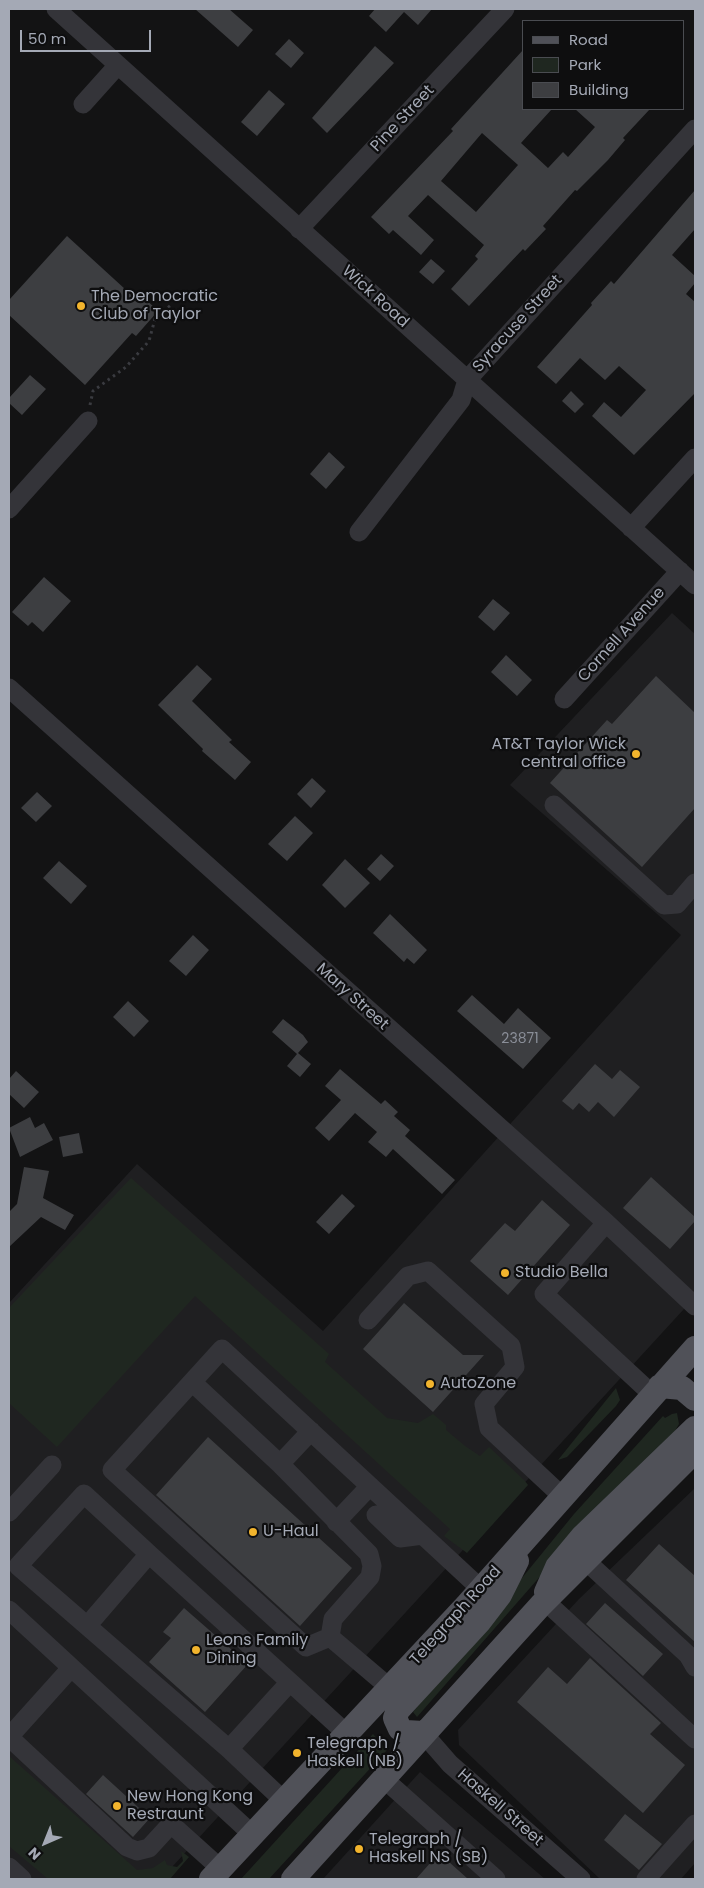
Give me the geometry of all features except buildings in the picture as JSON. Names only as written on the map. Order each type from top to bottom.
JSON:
[{"type":"main road","name":"Telegraph Road","points":[[216,1874],[481,1589],[695,1348]]},
{"type":"main road","points":[[656,1390],[682,1388],[695,1398]]},
{"type":"main road","points":[[543,1603],[557,1566],[582,1537],[695,1428]]},
{"type":"main road","points":[[293,1879],[423,1733],[543,1603],[694,1454]]},
{"type":"main road","points":[[423,1733],[406,1732],[400,1729],[394,1718],[398,1710],[500,1595],[530,1534]]},
{"type":"street","name":"Wick Road","points":[[56,9],[695,585]]},
{"type":"street","name":"Pine Street","points":[[300,229],[505,9]]},
{"type":"street","points":[[83,104],[118,65]]},
{"type":"street","name":"Syracuse Street","points":[[359,532],[461,400],[466,380],[695,129]]},
{"type":"street","points":[[9,508],[88,421]]},
{"type":"street","points":[[631,528],[695,458]]},
{"type":"street","name":"Cornell Avenue","points":[[564,699],[680,571]]},
{"type":"street","name":"Mary Street","points":[[9,688],[606,1223],[695,1306]]},
{"type":"street","points":[[554,805],[664,905],[677,904],[695,883]]},
{"type":"street","points":[[606,1223],[544,1294],[656,1390]]},
{"type":"street","points":[[368,1320],[408,1276],[428,1271],[456,1296],[511,1346],[515,1367],[484,1404],[489,1428],[563,1496]]},
{"type":"street","points":[[330,1637],[306,1646],[112,1470],[222,1349],[311,1431],[367,1502],[400,1538],[423,1535]]},
{"type":"street","points":[[192,1382],[280,1464],[369,1554],[372,1566],[370,1577],[333,1619],[330,1637]]},
{"type":"street","points":[[280,1464],[311,1431]]},
{"type":"street","points":[[9,1512],[52,1464]]},
{"type":"street","points":[[284,1802],[229,1749],[18,1566],[84,1494],[347,1734]]},
{"type":"street","points":[[336,1522],[367,1502]]},
{"type":"street","points":[[367,1502],[423,1535],[481,1589]]},
{"type":"street","points":[[87,1626],[149,1554]]},
{"type":"street","points":[[586,1561],[688,1654],[695,1667]]},
{"type":"street","points":[[543,1603],[695,1739]]},
{"type":"street","points":[[9,1610],[253,1834]]},
{"type":"street","points":[[330,1637],[390,1688]]},
{"type":"street","points":[[71,1668],[9,1737],[127,1847],[137,1851],[148,1848],[171,1824],[216,1874]]},
{"type":"street","points":[[229,1749],[290,1682]]},
{"type":"street","name":"Haskell Street","points":[[423,1733],[450,1764],[581,1879]]},
{"type":"street","points":[[384,1779],[496,1879]]},
{"type":"street","points":[[646,1879],[695,1824]]},
{"type":"street","points":[[9,1867],[22,1879]]},
{"type":"path","points":[[88,421],[93,391],[126,367],[149,341],[155,319],[171,306]]},
{"type":"shaded area","points":[[672,613],[695,634],[695,1297],[161,1879],[9,1879],[9,1303],[137,1164],[323,1331],[681,935],[510,785]]},
{"type":"shaded area","points":[[695,1488],[695,1863],[681,1879],[600,1879],[459,1745],[458,1730],[579,1599]]},
{"type":"shaded area","points":[[420,1772],[545,1879],[323,1879]]},
{"type":"green space","points":[[131,1178],[329,1354],[325,1362],[387,1418],[418,1423],[433,1414],[446,1425],[446,1430],[465,1446],[480,1456],[489,1447],[525,1481],[528,1485],[467,1553],[444,1536],[450,1529],[195,1296],[57,1447],[9,1403],[9,1308]]},
{"type":"green space","points":[[616,1388],[620,1400],[616,1406],[567,1457],[558,1460]]},
{"type":"green space","points":[[677,1413],[679,1424],[672,1436],[579,1532],[417,1717],[413,1712],[574,1514],[663,1416],[665,1418]]},
{"type":"green space","points":[[373,1734],[387,1750],[269,1879],[241,1879]]},
{"type":"green space","points":[[9,1756],[137,1870],[153,1868],[165,1860],[167,1865],[177,1867],[183,1861],[181,1851],[189,1857],[170,1879],[48,1879],[9,1846]]},
{"type":"place","name":"The Democratic Club of Taylor","points":[[81,306]]},
{"type":"place","name":"AT&T Taylor Wick central office","points":[[636,754]]},
{"type":"place","name":"Studio Bella","points":[[505,1273]]},
{"type":"place","name":"AutoZone","points":[[430,1384]]},
{"type":"place","name":"U-Haul","points":[[253,1532]]},
{"type":"place","name":"Leons Family Dining","points":[[196,1650]]},
{"type":"place","name":"Telegraph / Haskell (NB)","points":[[297,1753]]},
{"type":"place","name":"New Hong Kong Restraunt","points":[[117,1806]]},
{"type":"place","name":"Telegraph / Haskell NS (SB)","points":[[359,1849]]}]
